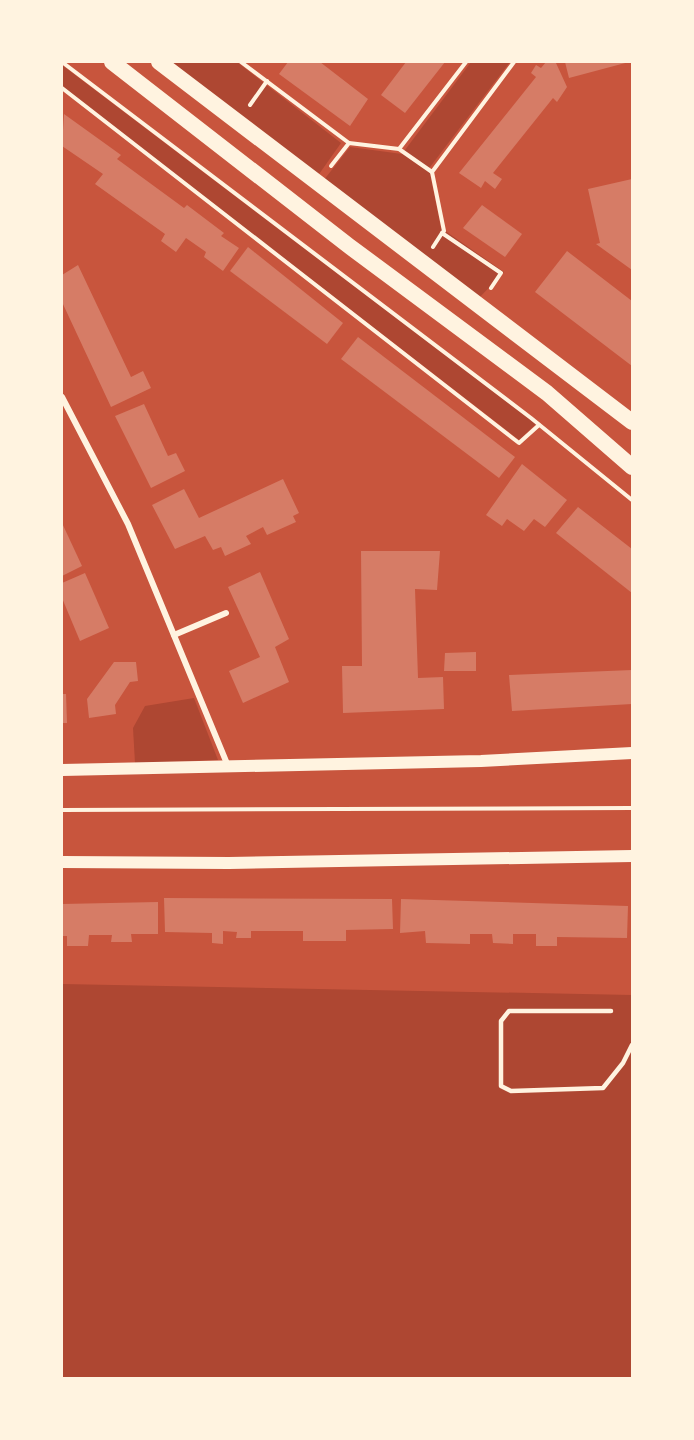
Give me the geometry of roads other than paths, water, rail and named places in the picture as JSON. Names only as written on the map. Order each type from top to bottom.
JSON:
[{"type":"highway","points":[[112,62],[349,246],[547,393],[633,467]]},
{"type":"highway","points":[[159,62],[633,422]]},
{"type":"main road","points":[[62,770],[481,761],[633,753]]},
{"type":"main road","points":[[62,862],[229,863],[633,856]]},
{"type":"street","points":[[62,397],[128,525],[228,766]]},
{"type":"street","points":[[174,635],[226,613]]},
{"type":"lane","points":[[611,1011],[509,1011],[501,1021],[501,1086],[511,1091],[603,1088],[623,1063],[633,1045]]}]
